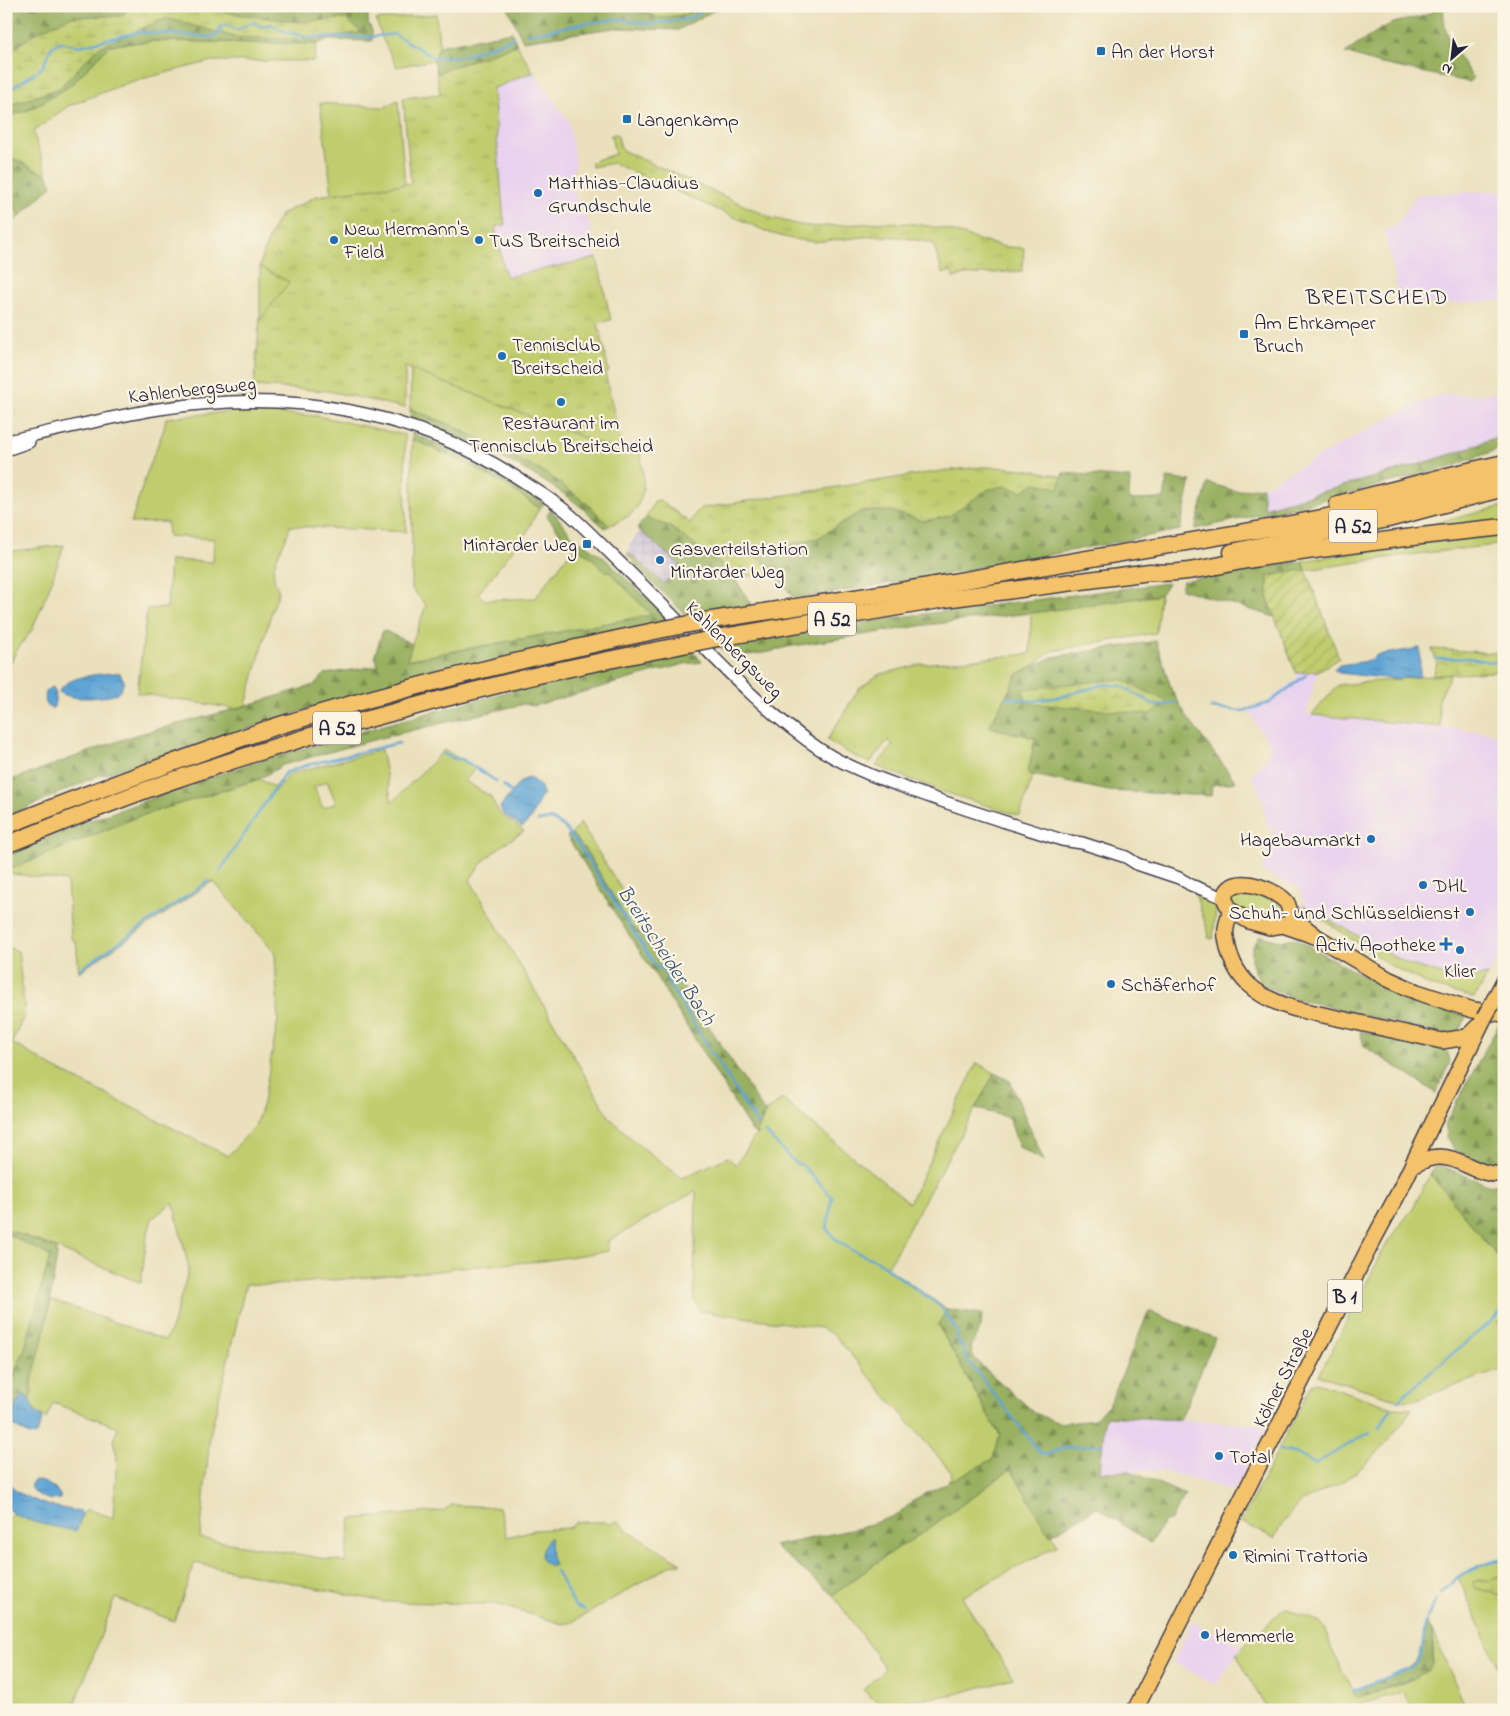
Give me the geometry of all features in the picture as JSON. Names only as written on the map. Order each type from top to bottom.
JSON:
[{"type":"highway","points":[[1451,475],[1504,453]]},
{"type":"highway","points":[[1206,539],[1504,463]]},
{"type":"highway","name":"A 52","points":[[6,826],[75,798],[292,721],[396,692],[582,646],[705,621],[1286,525],[1383,506],[1504,474]]},
{"type":"highway","name":"A 52","points":[[6,845],[184,776],[296,740],[502,683],[718,638],[945,599],[1199,564],[1388,519],[1504,488]]},
{"type":"highway","points":[[1249,560],[1504,498]]},
{"type":"highway","points":[[1199,564],[1249,560],[1374,542],[1504,527]]},
{"type":"main road","name":"Kahlenbergsweg","points":[[1239,884],[1249,884],[1265,889],[1286,903],[1287,920],[1270,927],[1248,922],[1228,898],[1239,884]]},
{"type":"main road","points":[[1228,898],[1226,936],[1231,958],[1244,981],[1261,995],[1279,1004],[1442,1041],[1467,1037],[1484,1018]]},
{"type":"main road","name":"Kahlenbergsweg","points":[[1287,920],[1388,979],[1417,992],[1473,1010],[1504,1014]]},
{"type":"main road","points":[[1228,944],[1243,924],[1248,922]]},
{"type":"main road","name":"Kölner Straße","points":[[1135,1710],[1504,981]]},
{"type":"main road","points":[[1442,1041],[1454,1052],[1462,1064]]},
{"type":"main road","points":[[1429,1129],[1436,1144],[1448,1157],[1480,1172],[1496,1175],[1504,1174]]},
{"type":"main road","points":[[1412,1166],[1430,1158],[1448,1157]]},
{"type":"street","name":"Kahlenbergsweg","points":[[6,440],[159,409],[232,402],[277,402],[328,406],[370,414],[409,426],[459,445],[508,471],[567,512],[770,713],[822,751],[844,764],[918,793],[1062,840],[1080,850],[1123,863],[1137,864],[1179,878],[1191,885],[1228,898]]},
{"type":"street","name":"Kahlenbergsweg","points":[[6,450],[61,430]]},
{"type":"shaded area","name":"Matthias-Claudius Grundschule","points":[[534,73],[568,120],[576,164],[572,175],[578,210],[589,221],[597,258],[506,277],[495,227],[505,225],[492,87],[500,86]]},
{"type":"shaded area","points":[[1504,191],[1504,301],[1401,305],[1384,231],[1396,226],[1417,194]]},
{"type":"shaded area","points":[[1491,391],[1504,400],[1504,434],[1414,466],[1264,508],[1262,487],[1416,404],[1440,395],[1486,394]]},
{"type":"shaded area","points":[[640,531],[680,565],[664,584],[629,553],[629,546]]},
{"type":"shaded area","points":[[1318,671],[1306,714],[1487,732],[1504,738],[1504,951],[1488,975],[1459,979],[1408,964],[1303,905],[1305,900],[1301,897],[1301,890],[1262,871],[1275,828],[1268,828],[1261,794],[1252,776],[1267,756],[1271,744],[1255,723],[1249,709],[1260,707],[1298,678],[1296,673]]},
{"type":"shaded area","points":[[1105,1416],[1268,1425],[1234,1491],[1165,1471],[1100,1472],[1080,1475]]},
{"type":"shaded area","points":[[1193,1622],[1243,1647],[1216,1685],[1173,1662]]},
{"type":"green space","points":[[6,6],[368,6],[368,23],[372,30],[372,41],[327,40],[317,44],[154,41],[110,45],[71,85],[31,109],[6,117]]},
{"type":"green space","points":[[130,6],[192,6],[193,8],[297,22],[346,19],[361,32],[317,40],[235,37],[166,18],[99,47],[59,88],[6,107],[6,55],[35,33],[70,17],[122,16]]},
{"type":"green space","points":[[507,6],[635,6],[636,9],[659,18],[683,15],[704,6],[722,6],[678,30],[614,28],[523,41]]},
{"type":"green space","points":[[635,6],[704,6],[683,15],[659,18],[636,9]]},
{"type":"green space","points":[[1438,6],[1444,6],[1445,27],[1456,53],[1473,78],[1469,82],[1377,63],[1345,53],[1386,26],[1428,14]]},
{"type":"green space","points":[[436,14],[441,61],[434,62],[433,60],[397,67],[383,40],[376,20]]},
{"type":"green space","points":[[512,32],[517,45],[444,70],[437,75],[434,60],[439,46]]},
{"type":"green space","points":[[154,41],[317,44],[314,61],[212,61],[130,82],[68,106],[33,132],[48,176],[6,155],[6,117],[31,109],[71,85],[110,45]]},
{"type":"green space","points":[[517,45],[534,73],[524,75],[493,88],[505,225],[495,227],[506,277],[597,258],[611,320],[598,323],[609,372],[605,373],[623,453],[405,367],[405,408],[328,391],[254,386],[260,320],[289,282],[260,267],[275,224],[282,214],[317,196],[411,183],[403,98],[440,94],[437,75],[444,70]]},
{"type":"green space","points":[[398,100],[405,184],[348,192],[254,386],[260,320],[260,267],[275,224],[282,214],[317,196],[332,194],[320,103],[384,107]]},
{"type":"green space","points":[[617,134],[622,150],[772,218],[815,227],[887,222],[945,229],[1005,247],[1024,248],[1022,271],[965,275],[953,278],[951,271],[943,274],[933,243],[901,237],[873,236],[815,242],[792,239],[770,233],[613,163],[592,167],[591,162],[615,154],[611,135]]},
{"type":"green space","points":[[6,155],[48,176],[52,186],[20,216],[6,196]]},
{"type":"green space","points":[[6,196],[20,216],[6,230]]},
{"type":"green space","points":[[411,369],[623,453],[640,450],[643,486],[639,503],[627,517],[609,526],[590,506],[493,446],[451,425],[410,409]]},
{"type":"green space","points":[[410,409],[451,425],[549,475],[590,506],[609,526],[605,528],[572,500],[511,462],[411,417]]},
{"type":"green space","points":[[235,411],[318,416],[405,435],[406,532],[290,526],[275,566],[275,582],[279,591],[246,705],[236,709],[137,693],[147,609],[167,608],[170,560],[213,562],[214,539],[168,536],[167,522],[131,523],[148,469],[164,429],[166,418]]},
{"type":"green space","points":[[412,433],[496,471],[544,504],[539,508],[506,485],[464,462],[412,439]]},
{"type":"green space","points":[[1504,434],[1504,447],[1451,467],[1294,507],[1195,529],[1208,483],[1236,491],[1262,487],[1264,508],[1414,466]]},
{"type":"green space","points":[[412,439],[464,462],[506,485],[539,508],[527,532],[478,594],[485,600],[535,598],[575,546],[591,557],[603,570],[611,573],[652,615],[406,660],[426,605],[412,589]]},
{"type":"green space","points":[[982,467],[1022,469],[1062,477],[1059,488],[1035,483],[1022,491],[1003,486],[987,490],[949,516],[923,521],[891,511],[861,511],[818,538],[751,552],[774,573],[735,578],[731,572],[669,526],[646,518],[655,501],[660,500],[690,523],[697,511],[702,508],[941,471]]},
{"type":"green space","points":[[1063,473],[1130,478],[1129,500],[1164,499],[1167,478],[1191,481],[1180,530],[952,573],[795,599],[774,573],[750,552],[818,538],[861,511],[891,511],[923,521],[949,516],[986,490],[1003,486],[1022,491],[1035,483],[1058,487]]},
{"type":"green space","points":[[1504,506],[1504,524],[1392,534]]},
{"type":"green space","points":[[551,509],[572,536],[603,557],[671,621],[334,701],[95,777],[6,817],[6,782],[132,736],[235,709],[314,685],[325,674],[378,666],[375,655],[383,630],[412,644],[407,660],[651,615],[611,573],[603,570],[591,557],[559,532],[547,516]]},
{"type":"green space","points":[[646,518],[669,526],[731,572],[752,606],[687,616],[645,575],[627,554],[629,553],[664,584],[680,565],[637,528]]},
{"type":"green space","points":[[1504,535],[1504,544],[1400,556],[1306,570],[1303,561],[1377,548]]},
{"type":"green space","points":[[64,545],[32,630],[17,650],[6,671],[6,634],[9,633],[6,613],[6,552]]},
{"type":"green space","points":[[1303,561],[1306,570],[1268,576],[1268,599],[1275,617],[1181,589],[1183,581]]},
{"type":"green space","points":[[1306,570],[1339,658],[1318,671],[1296,673],[1268,599],[1268,576]]},
{"type":"green space","points":[[1168,583],[1160,595],[926,625],[787,647],[770,652],[732,657],[720,647],[884,619]]},
{"type":"green space","points":[[1160,595],[1156,633],[1051,651],[1036,664],[1018,674],[989,726],[1035,738],[1028,773],[1033,775],[1020,816],[938,790],[876,766],[893,745],[888,740],[870,763],[827,740],[858,690],[878,675],[921,664],[1030,654],[1031,613]]},
{"type":"green space","points":[[1156,641],[1172,691],[1187,717],[1236,782],[1212,785],[1211,796],[1109,791],[1033,775],[1028,773],[1035,738],[989,727],[1018,674],[1052,657]]},
{"type":"green space","points":[[1432,649],[1499,653],[1496,672],[1433,675],[1437,663]]},
{"type":"green space","points":[[693,651],[702,662],[684,664],[533,706],[524,704],[380,738],[283,765],[259,779],[137,817],[6,871],[6,855],[91,820],[243,766],[388,724],[555,679]]},
{"type":"green space","points":[[1451,674],[1438,702],[1441,727],[1312,715],[1338,685]]},
{"type":"green space","points":[[1121,679],[1167,702],[1150,714],[1026,703],[1023,689]]},
{"type":"green space","points":[[381,750],[392,802],[444,750],[476,768],[465,781],[490,796],[500,814],[524,831],[487,858],[470,880],[610,1118],[635,1142],[682,1178],[728,1157],[736,1165],[756,1135],[765,1113],[782,1099],[909,1203],[977,1063],[995,1073],[887,1268],[947,1309],[938,1325],[1000,1436],[993,1459],[948,1483],[952,1473],[834,1335],[821,1328],[700,1311],[694,1300],[696,1191],[608,1241],[608,1251],[542,1261],[450,1268],[450,1270],[275,1285],[246,1284],[210,1435],[200,1538],[345,1562],[351,1519],[443,1511],[452,1505],[499,1507],[507,1537],[534,1530],[569,1528],[576,1522],[605,1522],[610,1525],[616,1520],[628,1531],[681,1563],[671,1565],[585,1615],[570,1623],[563,1624],[495,1604],[384,1602],[195,1563],[174,1621],[115,1598],[73,1710],[6,1710],[6,1521],[12,1514],[75,1531],[82,1515],[87,1509],[113,1518],[117,1456],[113,1441],[118,1427],[53,1403],[46,1419],[35,1412],[29,1399],[32,1393],[31,1385],[51,1300],[165,1340],[172,1327],[189,1269],[173,1202],[152,1219],[147,1236],[141,1283],[6,1229],[6,947],[18,951],[25,1013],[12,1043],[54,1068],[228,1156],[255,1126],[263,1103],[278,1020],[275,953],[213,881],[79,972],[76,942],[71,938],[67,881],[6,873],[6,871],[137,817],[259,779],[278,789],[288,775]],"holes":[[[327,781],[336,803],[323,808],[314,787]]]},
{"type":"green space","points":[[580,823],[653,940],[631,926],[586,851],[572,834]]},
{"type":"green space","points":[[572,834],[586,851],[631,926],[653,940],[765,1113],[756,1135],[751,1130],[567,836]]},
{"type":"green space","points":[[1248,888],[1279,903],[1286,912],[1285,920],[1258,920],[1231,905],[1233,893]]},
{"type":"green space","points":[[1196,891],[1209,898],[1216,909],[1213,939],[1208,938],[1209,934],[1195,894]]},
{"type":"green space","points":[[1303,905],[1408,964],[1459,979],[1488,975],[1474,998],[1431,986],[1388,964],[1327,922],[1312,916]]},
{"type":"green space","points":[[1260,936],[1280,941],[1294,938],[1396,994],[1434,1008],[1467,1015],[1458,1032],[1445,1035],[1286,996],[1261,984],[1252,965],[1252,947]]},
{"type":"green space","points":[[1501,1020],[1504,1021],[1504,1165],[1483,1164],[1454,1150],[1448,1140],[1445,1124]]},
{"type":"green space","points":[[1360,1031],[1443,1049],[1448,1053],[1450,1062],[1436,1093],[1364,1046]]},
{"type":"green space","points":[[995,1073],[1010,1081],[1044,1161],[1019,1147],[1009,1118],[975,1108]]},
{"type":"green space","points":[[1437,1164],[1488,1185],[1504,1184],[1504,1264],[1430,1174]]},
{"type":"green space","points":[[1430,1174],[1504,1264],[1504,1318],[1497,1323],[1504,1326],[1504,1369],[1416,1399],[1402,1401],[1319,1375],[1387,1243],[1413,1208]]},
{"type":"green space","points":[[6,1229],[56,1248],[57,1256],[46,1326],[31,1385],[32,1393],[6,1433],[6,1401],[12,1378],[24,1352],[50,1256],[6,1233]]},
{"type":"green space","points":[[6,1233],[50,1256],[24,1352],[12,1378],[6,1401]]},
{"type":"green space","points":[[947,1309],[982,1314],[981,1327],[971,1348],[975,1360],[1035,1413],[1059,1423],[1095,1419],[1110,1403],[1149,1311],[1215,1338],[1180,1420],[1105,1416],[1100,1472],[1130,1471],[1185,1495],[1171,1520],[1165,1521],[1150,1543],[1097,1507],[1050,1536],[1011,1469],[921,1534],[891,1552],[833,1595],[774,1546],[860,1528],[899,1514],[915,1499],[993,1459],[1000,1436],[938,1325]]},
{"type":"green space","points":[[1317,1382],[1393,1408],[1412,1409],[1389,1439],[1364,1466],[1343,1481],[1298,1505],[1286,1518],[1274,1538],[1241,1522],[1312,1384]]},
{"type":"green space","points":[[1011,1469],[1058,1545],[962,1597],[1013,1678],[956,1694],[881,1705],[863,1690],[885,1668],[833,1595],[891,1552],[921,1534]]},
{"type":"green space","points":[[1504,1558],[1504,1679],[1458,1577],[1480,1565]]},
{"type":"green space","points":[[1504,1576],[1504,1590],[1499,1596],[1475,1588],[1473,1582],[1481,1579],[1488,1582],[1496,1577]]},
{"type":"green space","points":[[1285,1608],[1320,1623],[1326,1629],[1331,1648],[1353,1690],[1355,1698],[1398,1685],[1427,1669],[1433,1659],[1432,1631],[1467,1710],[1413,1710],[1403,1692],[1357,1705],[1357,1707],[1347,1710],[1267,1710],[1236,1654]]},
{"type":"green space","points":[[1427,1622],[1432,1631],[1433,1661],[1428,1670],[1414,1678],[1355,1699],[1353,1690],[1401,1671],[1416,1660],[1420,1653]]},
{"type":"water","points":[[1420,648],[1420,676],[1394,679],[1339,673],[1334,670],[1339,665],[1369,661],[1377,655]]},
{"type":"water","points":[[120,673],[124,681],[120,692],[114,694],[80,698],[59,692],[69,682],[86,676]]},
{"type":"water","points":[[53,687],[56,694],[54,707],[51,709],[46,703],[45,696],[46,690]]},
{"type":"water","points":[[529,777],[541,787],[543,793],[530,820],[522,827],[503,814],[500,807],[519,783]]},
{"type":"water","points":[[22,1394],[28,1398],[36,1412],[43,1418],[36,1436],[29,1435],[10,1424]]},
{"type":"water","points":[[6,1480],[17,1492],[34,1500],[47,1505],[81,1512],[82,1515],[77,1530],[29,1521],[13,1513],[6,1508]]},
{"type":"water","points":[[36,1480],[53,1487],[60,1495],[60,1499],[43,1498],[36,1493],[30,1487],[32,1482]]},
{"type":"water","points":[[550,1537],[551,1557],[554,1566],[543,1562],[541,1558],[544,1545]]},
{"type":"waterway","points":[[528,34],[619,19],[649,24],[690,19],[709,6]]},
{"type":"waterway","points":[[6,92],[42,68],[52,47],[60,42],[80,46],[138,32],[210,37],[220,33],[220,27],[227,25],[237,30],[252,22],[262,27],[271,24],[285,32],[306,37],[371,37],[394,34],[435,58],[463,56],[513,38]]},
{"type":"waterway","points":[[1436,659],[1469,658],[1504,664]]},
{"type":"waterway","points":[[1211,708],[1243,711],[1269,703],[1306,675]]},
{"type":"waterway","points":[[1007,697],[1032,701],[1060,697],[1105,684],[1121,686],[1157,706],[1175,703]]},
{"type":"waterway","points":[[220,871],[285,773],[307,765],[399,743]]},
{"type":"waterway","points":[[443,754],[454,759],[462,759],[496,781]]},
{"type":"waterway","points":[[503,785],[513,794]]},
{"type":"waterway","name":"Breitscheider Bach","points":[[538,821],[551,819],[563,826],[578,844],[656,967],[665,971],[668,983],[758,1125]]},
{"type":"waterway","points":[[80,969],[209,881]]},
{"type":"waterway","name":"Breitscheider Bach","points":[[765,1132],[795,1163],[802,1165],[833,1198],[830,1202],[827,1229],[836,1239],[862,1255],[876,1260],[941,1307],[957,1331],[958,1341],[964,1347],[963,1354],[1041,1454],[1045,1455],[1064,1448],[1101,1445]]},
{"type":"waterway","name":"Breitscheider Bach","points":[[1398,1400],[1504,1310]]},
{"type":"waterway","name":"Breitscheider Bach","points":[[1379,1428],[1391,1409]]},
{"type":"waterway","name":"Breitscheider Bach","points":[[1280,1450],[1297,1454],[1315,1464],[1370,1432]]},
{"type":"waterway","points":[[1441,1593],[1459,1576],[1504,1558]]},
{"type":"waterway","points":[[556,1571],[575,1606],[585,1610]]},
{"type":"waterway","points":[[1353,1691],[1411,1667],[1415,1663],[1421,1653],[1427,1619],[1437,1600]]},
{"type":"place","name":"An der Horst","points":[[1101,51]]},
{"type":"place","name":"Langenkamp","points":[[627,119]]},
{"type":"place","name":"Matthias-Claudius Grundschule","points":[[538,193]]},
{"type":"place","name":"New Hermann's Field","points":[[334,240]]},
{"type":"place","name":"TuS Breitscheid","points":[[479,240]]},
{"type":"place","name":"Am Ehrkamper Bruch","points":[[1244,334]]},
{"type":"place","name":"Tennisclub Breitscheid","points":[[502,356]]},
{"type":"place","name":"Restaurant im Tennisclub Breitscheid","points":[[561,402]]},
{"type":"place","name":"Mintarder Weg","points":[[587,544]]},
{"type":"place","name":"Gasverteilstation Mintarder Weg","points":[[660,560]]},
{"type":"place","name":"Hagebaumarkt","points":[[1371,839]]},
{"type":"place","name":"DHL","points":[[1423,885]]},
{"type":"place","name":"Schuh- und Schlüsseldienst","points":[[1470,912]]},
{"type":"place","name":"Activ Apotheke","points":[[1446,944]]},
{"type":"place","name":"Klier","points":[[1460,950]]},
{"type":"place","name":"Schäferhof","points":[[1111,984]]},
{"type":"place","name":"Total","points":[[1219,1456]]},
{"type":"place","name":"Rimini Trattoria","points":[[1233,1555]]},
{"type":"place","name":"Hemmerle","points":[[1205,1635]]},
{"type":"district","name":"BREITSCHEID","points":[[1377,296]]}]
